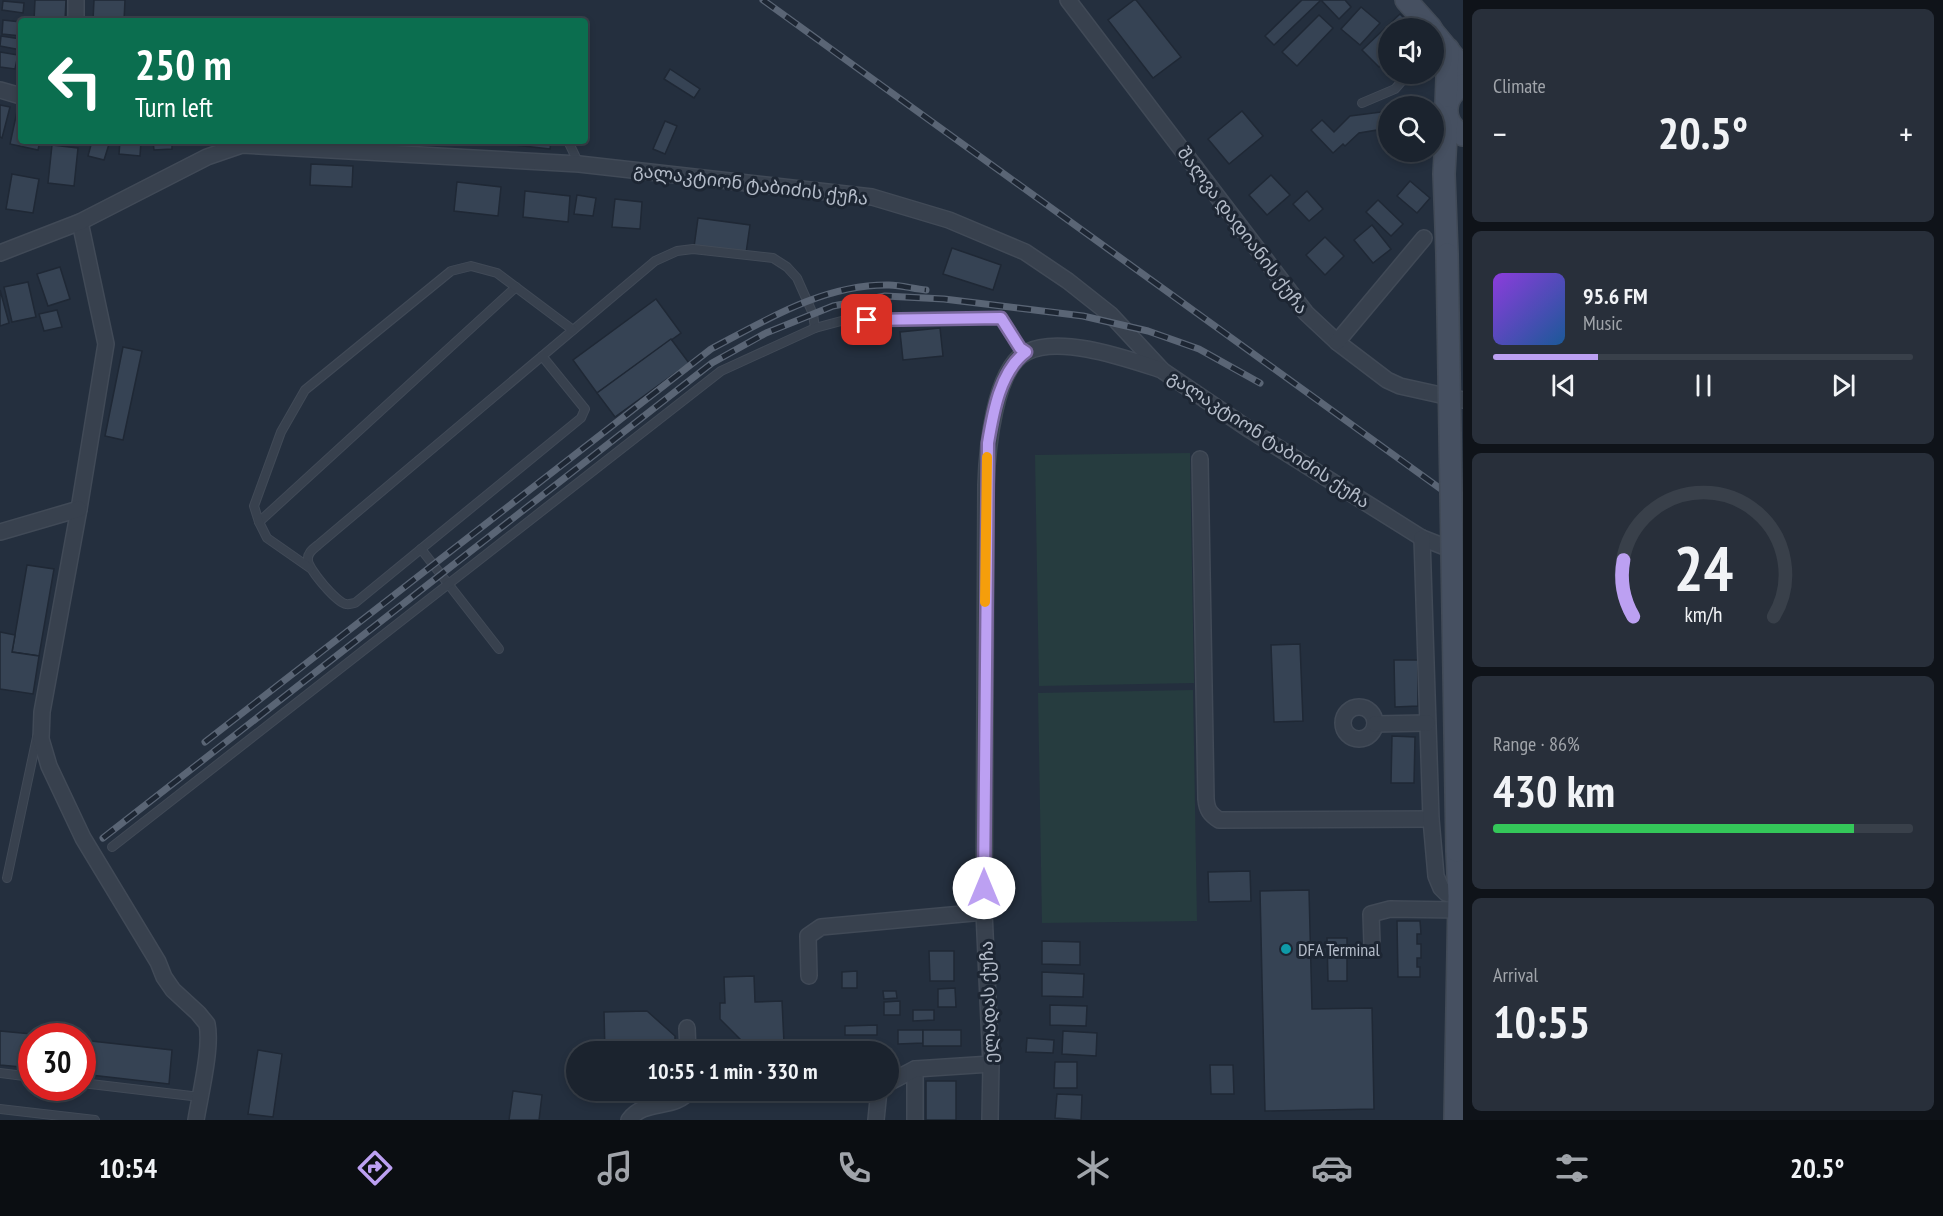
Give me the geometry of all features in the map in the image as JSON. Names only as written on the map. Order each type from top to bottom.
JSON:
[{"type":"main road","points":[[1406,0],[1421,18]]},
{"type":"main road","points":[[1444,46],[1463,68]]},
{"type":"main road","points":[[1443,84],[1446,113],[1444,174],[1457,850],[1460,901],[1455,1120]]},
{"type":"main road","points":[[1463,85],[1449,98],[1446,113],[1451,125],[1463,135]]},
{"type":"main road","points":[[1444,174],[1463,150]]},
{"type":"street","points":[[76,0],[76,18]]},
{"type":"street","name":"შალვა დადიანის ქუჩა","points":[[1068,0],[1306,313],[1337,342],[1387,380],[1400,386],[1463,400]]},
{"type":"street","points":[[0,90],[18,95]]},
{"type":"street","name":"გალაკტიონ ტაბიძის ქუჩა","points":[[0,253],[80,222],[237,144]]},
{"type":"street","name":"გალაკტიონ ტაბიძის ქუჩა","points":[[277,144],[352,146],[579,164],[872,197],[949,220],[1025,252],[1068,281],[1111,315],[1164,371],[1250,430],[1422,538],[1463,554]]},
{"type":"street","points":[[80,222],[106,344],[80,509],[42,712],[41,739],[49,766],[83,838],[158,962],[164,977],[173,990],[207,1024],[196,1120]]},
{"type":"street","points":[[1337,342],[1424,238]]},
{"type":"street","points":[[1026,352],[1057,347],[1094,350],[1164,371]]},
{"type":"street","name":"ელადას ქუჩა","points":[[990,1120],[984,912],[988,443],[992,420],[1007,375],[1017,358],[1026,352]]},
{"type":"street","points":[[1200,459],[1206,800],[1211,815],[1219,820],[1431,819]]},
{"type":"street","points":[[0,532],[80,509]]},
{"type":"street","points":[[1422,538],[1431,819],[1438,882],[1446,893],[1460,901]]},
{"type":"street","points":[[1375,723],[1427,723]]},
{"type":"street","points":[[1372,944],[1371,914],[1390,909],[1460,901]]},
{"type":"street","points":[[809,976],[808,936],[821,927],[984,912]]},
{"type":"street","points":[[687,1028],[688,1041]]},
{"type":"street","points":[[899,1077],[915,1069],[990,1064]]},
{"type":"street","points":[[915,1069],[915,1120]]},
{"type":"street","points":[[628,1120],[639,1110],[674,1101]]},
{"type":"street","points":[[876,1120],[878,1101]]},
{"type":"lane","points":[[1362,103],[1395,90],[1400,84]]},
{"type":"lane","points":[[569,144],[579,164]]},
{"type":"lane","points":[[310,568],[309,553],[655,261],[677,251],[693,249],[773,258],[787,267],[797,278],[813,314],[815,328]]},
{"type":"lane","points":[[542,356],[585,409],[581,418],[355,603],[345,604],[336,600],[310,568],[267,538],[254,506],[281,432],[305,390],[451,270],[471,266],[497,273],[573,330]]},
{"type":"lane","points":[[259,522],[516,287]]},
{"type":"lane","points":[[112,847],[721,371],[815,328],[844,321],[1001,318],[1020,348],[1026,352]]},
{"type":"lane","points":[[421,549],[499,649]]},
{"type":"lane","points":[[7,878],[42,712]]},
{"type":"lane","points":[[0,1073],[18,1075]]},
{"type":"lane","points":[[96,1085],[200,1097]]},
{"type":"lane","points":[[0,1109],[95,1120]]},
{"type":"green space","points":[[1190,453],[1194,683],[1039,686],[1035,455]]},
{"type":"green space","points":[[1193,690],[1197,921],[1042,923],[1038,693]]},
{"type":"building","points":[[35,0],[66,0],[65,18],[34,18]]},
{"type":"building","points":[[94,0],[125,0],[124,18],[93,18]]},
{"type":"building","points":[[1134,0],[1181,57],[1153,78],[1108,20]]},
{"type":"building","points":[[1302,0],[1321,0],[1274,45],[1265,36]]},
{"type":"building","points":[[1321,0],[1345,0],[1351,7],[1339,19]]},
{"type":"building","points":[[3,1],[24,3],[23,13],[2,10]]},
{"type":"building","points":[[1361,7],[1378,21],[1378,25],[1360,45],[1341,29]]},
{"type":"building","points":[[1319,15],[1333,28],[1297,66],[1282,52]]},
{"type":"building","points":[[3,20],[18,22],[18,36],[2,34]]},
{"type":"building","points":[[1378,35],[1378,66],[1362,50]]},
{"type":"building","points":[[1,36],[18,39],[18,49],[0,46]]},
{"type":"building","points":[[0,52],[18,55],[15,69],[0,67]]},
{"type":"building","points":[[670,69],[700,89],[694,98],[664,79]]},
{"type":"building","points":[[0,105],[10,107],[2,138],[0,137]]},
{"type":"building","points":[[18,107],[18,144],[39,144],[38,150],[10,144]]},
{"type":"building","points":[[1242,111],[1263,136],[1229,164],[1208,139]]},
{"type":"building","points":[[1378,112],[1378,130],[1359,133],[1333,153],[1311,130],[1322,120],[1334,132],[1350,116]]},
{"type":"building","points":[[665,121],[677,126],[665,154],[653,149]]},
{"type":"building","points":[[91,144],[109,144],[104,160],[88,156]]},
{"type":"building","points":[[120,144],[141,144],[140,156],[119,154]]},
{"type":"building","points":[[153,144],[172,144],[172,149],[154,150]]},
{"type":"building","points":[[507,144],[551,144],[550,149]]},
{"type":"building","points":[[52,145],[78,148],[74,186],[48,183]]},
{"type":"building","points":[[311,164],[353,166],[352,187],[310,185]]},
{"type":"building","points":[[12,174],[39,179],[33,213],[6,209]]},
{"type":"building","points":[[1271,175],[1290,195],[1267,215],[1249,195]]},
{"type":"building","points":[[1410,181],[1430,198],[1417,213],[1397,196]]},
{"type":"building","points":[[457,182],[501,187],[498,216],[454,211]]},
{"type":"building","points":[[525,191],[570,196],[568,222],[523,217]]},
{"type":"building","points":[[1307,191],[1323,209],[1309,221],[1293,204]]},
{"type":"building","points":[[577,195],[596,198],[593,216],[574,214]]},
{"type":"building","points":[[615,199],[642,202],[640,229],[612,227]]},
{"type":"building","points":[[1378,200],[1403,224],[1391,236],[1366,212]]},
{"type":"building","points":[[698,218],[750,225],[746,253],[694,247]]},
{"type":"building","points":[[1372,225],[1391,249],[1373,263],[1354,240]]},
{"type":"building","points":[[1325,237],[1344,256],[1325,275],[1306,255]]},
{"type":"building","points":[[952,248],[1001,265],[993,290],[943,274]]},
{"type":"building","points":[[60,267],[70,299],[48,306],[37,274]]},
{"type":"building","points":[[28,282],[36,317],[12,322],[4,287]]},
{"type":"building","points":[[0,290],[9,323],[0,326]]},
{"type":"building","points":[[656,299],[681,333],[597,393],[573,360]]},
{"type":"building","points":[[57,310],[62,327],[44,331],[39,314]]},
{"type":"building","points":[[940,328],[943,356],[903,360],[900,332]]},
{"type":"building","points":[[671,339],[689,363],[615,417],[597,393]]},
{"type":"building","points":[[123,347],[142,351],[123,440],[105,436]]},
{"type":"building","points":[[27,565],[54,569],[39,656],[12,652]]},
{"type":"building","points":[[0,632],[15,635],[12,652],[39,656],[33,694],[0,689]]},
{"type":"building","points":[[1300,644],[1303,721],[1274,722],[1271,645]]},
{"type":"building","points":[[1394,660],[1418,660],[1418,706],[1395,707]]},
{"type":"building","points":[[1392,736],[1415,737],[1414,783],[1391,783]]},
{"type":"building","points":[[1250,871],[1251,901],[1209,902],[1208,872]]},
{"type":"building","name":"DFA Terminal","points":[[1309,890],[1312,1009],[1372,1008],[1374,1109],[1265,1111],[1260,891]]},
{"type":"building","points":[[1397,921],[1420,921],[1421,934],[1417,934],[1417,944],[1421,944],[1421,958],[1417,958],[1417,967],[1420,967],[1420,977],[1398,977]]},
{"type":"building","points":[[1327,938],[1347,938],[1347,981],[1328,981]]},
{"type":"building","points":[[1042,941],[1080,942],[1080,965],[1042,964]]},
{"type":"building","points":[[929,951],[954,951],[954,981],[930,981]]},
{"type":"building","points":[[857,971],[857,988],[842,988],[842,972]]},
{"type":"building","points":[[1042,972],[1084,974],[1083,997],[1042,996]]},
{"type":"building","points":[[754,976],[755,1002],[782,1001],[784,1041],[742,1041],[720,1019],[720,1003],[725,1003],[724,977]]},
{"type":"building","points":[[955,988],[956,1007],[938,1007],[938,989]]},
{"type":"building","points":[[883,991],[896,991],[897,998],[884,999]]},
{"type":"building","points":[[900,1001],[900,1015],[884,1015],[884,1002]]},
{"type":"building","points":[[1050,1005],[1087,1006],[1086,1026],[1050,1025]]},
{"type":"building","points":[[913,1010],[934,1010],[934,1020],[913,1021]]},
{"type":"building","points":[[647,1011],[675,1036],[675,1041],[605,1041],[604,1012]]},
{"type":"building","points":[[877,1025],[877,1035],[845,1035],[845,1026]]},
{"type":"building","points":[[898,1030],[923,1030],[923,1043],[899,1044]]},
{"type":"building","points":[[923,1030],[961,1030],[961,1046],[923,1046]]},
{"type":"building","points":[[0,1031],[18,1033],[18,1067],[0,1065]]},
{"type":"building","points":[[1063,1031],[1097,1033],[1096,1056],[1062,1054]]},
{"type":"building","points":[[1027,1038],[1054,1040],[1053,1053],[1026,1052]]},
{"type":"building","points":[[96,1042],[172,1050],[169,1084],[96,1076]]},
{"type":"building","points":[[258,1050],[282,1054],[273,1117],[248,1114]]},
{"type":"building","points":[[1055,1062],[1077,1062],[1077,1088],[1054,1088]]},
{"type":"building","points":[[1210,1065],[1233,1065],[1234,1094],[1211,1094]]},
{"type":"building","points":[[926,1081],[956,1081],[956,1120],[926,1120]]},
{"type":"building","points":[[513,1091],[542,1095],[539,1120],[509,1120]]},
{"type":"building","points":[[1057,1094],[1082,1095],[1081,1120],[1055,1118]]},
{"type":"railway","points":[[763,0],[1463,505]]},
{"type":"railway","points":[[205,742],[711,349],[796,306],[842,290],[889,285],[926,290]]},
{"type":"railway","points":[[103,838],[712,363],[766,333],[833,306],[885,296],[944,299],[1083,316],[1148,331],[1199,349],[1260,383]]},
{"type":"slow traffic","points":[[985,602],[987,457]]},
{"type":"place","name":"DFA Terminal","points":[[1286,949]]},
{"type":"route","points":[[867,320],[1001,318],[1020,348],[1026,352],[1017,358],[1007,375],[992,420],[988,443],[984,888]]}]
